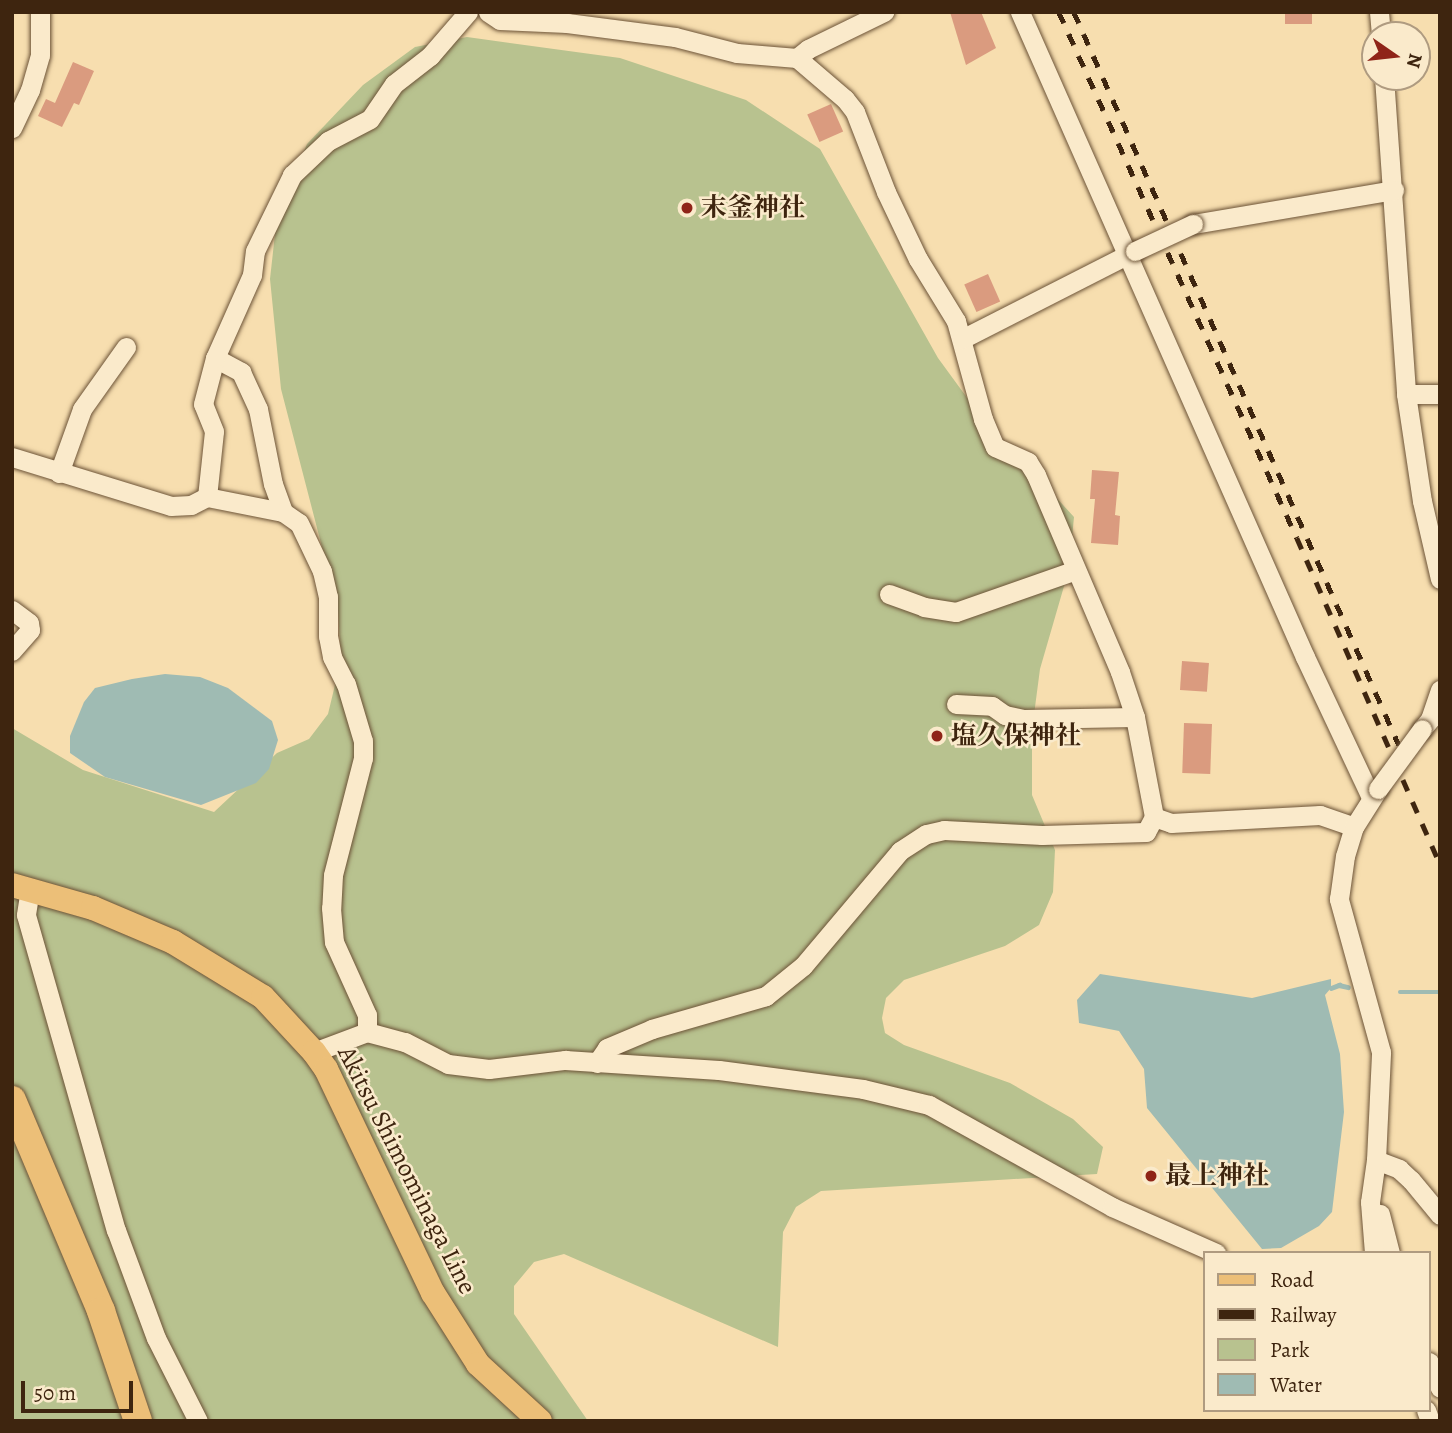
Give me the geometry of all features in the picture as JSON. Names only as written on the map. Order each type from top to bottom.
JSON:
[{"type":"highway","points":[[12,1100],[86,1273],[138,1421]]},
{"type":"main road","name":"Akitsu Shimominaga Line","points":[[21,887],[93,908],[173,942],[263,997],[314,1052],[326,1069],[433,1293],[478,1364],[540,1421]]},
{"type":"street","points":[[12,128],[30,90],[40,55],[40,12]]},
{"type":"street","points":[[207,497],[214,431],[203,404],[215,358],[252,275],[255,251],[292,175],[328,141],[370,119],[394,84],[430,56],[468,12]]},
{"type":"street","points":[[488,12],[500,20],[567,23],[675,37],[737,53],[797,58],[845,99],[855,112],[913,248],[956,321],[983,419],[995,447],[1028,462],[1076,570],[1135,717],[1154,817],[1146,832],[1042,835],[944,830],[926,834],[900,851],[803,966],[766,996],[652,1029],[607,1048],[597,1063]]},
{"type":"street","points":[[797,58],[808,49],[884,12]]},
{"type":"street","points":[[1020,12],[1374,793]]},
{"type":"street","points":[[1385,91],[1406,394],[1422,501],[1440,579]]},
{"type":"street","points":[[962,339],[1193,224],[1394,190]]},
{"type":"street","points":[[59,473],[82,409],[126,347]]},
{"type":"street","points":[[215,358],[241,372],[258,410],[273,484],[283,512]]},
{"type":"street","points":[[1406,394],[1440,394]]},
{"type":"street","points":[[12,457],[171,506],[191,505],[207,497],[283,512],[299,523],[322,571],[328,597],[328,636],[332,657],[346,684],[363,741],[363,758],[333,875],[331,908],[334,942],[368,1015],[367,1032]]},
{"type":"street","points":[[889,594],[924,607],[956,612],[1076,570]]},
{"type":"street","points":[[12,610],[29,623],[30,630],[12,651]]},
{"type":"street","points":[[1374,1251],[1370,1202],[1376,1160],[1381,1052],[1339,899],[1345,856],[1354,827],[1374,793],[1431,724],[1440,690]]},
{"type":"street","points":[[956,704],[992,706],[1005,715],[1024,719],[1135,717]]},
{"type":"street","points":[[1154,817],[1171,823],[1320,815],[1354,827]]},
{"type":"street","points":[[21,887],[26,915],[116,1230],[156,1338],[198,1421]]},
{"type":"street","points":[[314,1052],[367,1032],[405,1042],[448,1064],[489,1069],[565,1060],[745,1073],[863,1089],[929,1105],[1112,1207],[1211,1251]]},
{"type":"street","points":[[1376,1160],[1405,1174],[1440,1215]]},
{"type":"street","points":[[1376,1160],[1380,1220],[1389,1251]]},
{"type":"street","points":[[1431,1367],[1440,1388]]},
{"type":"green space","points":[[467,37],[620,58],[746,100],[820,149],[938,358],[976,410],[1074,517],[1069,569],[1040,669],[1032,730],[1032,795],[1055,850],[1053,892],[1039,925],[1005,946],[904,980],[886,998],[882,1018],[885,1033],[904,1045],[1010,1083],[1073,1119],[1103,1147],[1097,1174],[821,1191],[796,1207],[783,1232],[778,1347],[564,1254],[534,1262],[514,1286],[514,1314],[588,1421],[12,1421],[12,728],[83,770],[214,812],[277,753],[309,739],[328,714],[341,660],[338,609],[281,389],[270,279],[277,216],[307,144],[363,85],[415,47]]},
{"type":"water","points":[[165,674],[200,677],[228,688],[272,721],[278,740],[269,769],[256,783],[201,805],[105,777],[70,753],[70,736],[84,702],[95,688]]},
{"type":"water","points":[[1100,974],[1252,998],[1331,979],[1331,988],[1325,995],[1340,1054],[1344,1112],[1332,1212],[1319,1226],[1281,1248],[1262,1249],[1147,1108],[1144,1069],[1119,1031],[1079,1023],[1077,1000]]},
{"type":"building","points":[[950,12],[981,12],[996,48],[966,65]]},
{"type":"building","points":[[1285,12],[1312,12],[1312,24],[1285,24]]},
{"type":"building","points":[[73,62],[94,71],[79,105],[74,103],[62,127],[38,116],[46,99],[55,103]]},
{"type":"building","points":[[831,104],[843,131],[819,142],[807,115]]},
{"type":"building","points":[[988,274],[1000,301],[976,312],[964,285]]},
{"type":"building","points":[[1092,470],[1119,472],[1115,515],[1120,516],[1118,545],[1091,543],[1095,499],[1090,499]]},
{"type":"building","points":[[1182,661],[1209,663],[1207,692],[1180,690]]},
{"type":"building","points":[[1184,723],[1212,724],[1210,774],[1182,773]]},
{"type":"waterway","points":[[1331,988],[1339,985],[1348,987]]},
{"type":"waterway","points":[[1400,992],[1440,992]]},
{"type":"railway","points":[[1059,12],[1297,538],[1440,863]]},
{"type":"railway","points":[[1074,12],[1399,745]]},
{"type":"place","name":"末釜神社","points":[[687,208]]},
{"type":"place","name":"塩久保神社","points":[[937,736]]},
{"type":"place","name":"最上神社","points":[[1151,1176]]}]
